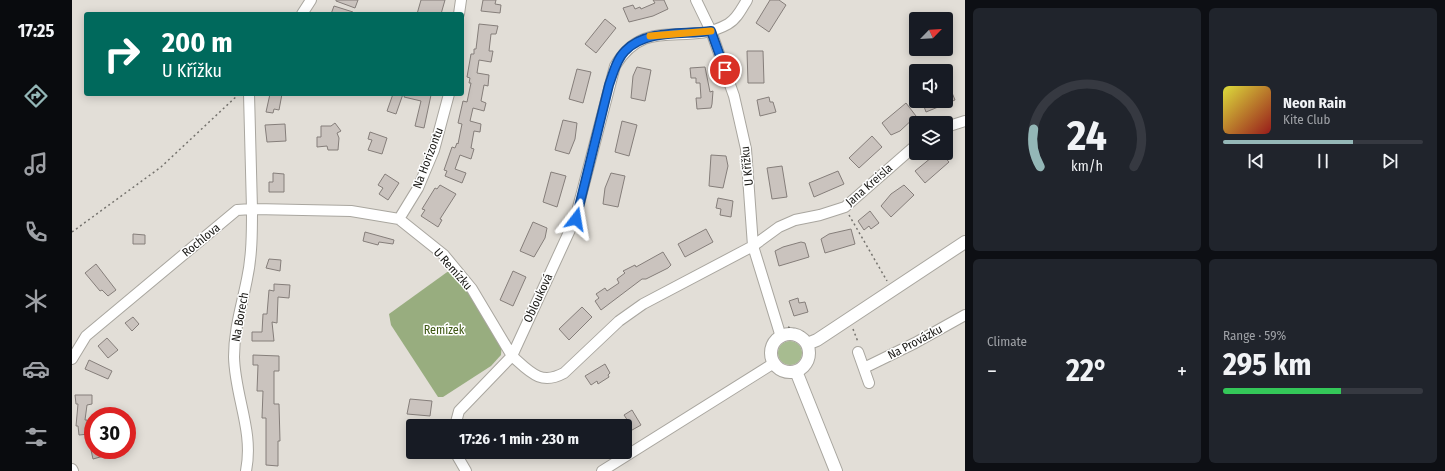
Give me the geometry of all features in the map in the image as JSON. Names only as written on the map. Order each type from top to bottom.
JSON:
[{"type":"street","points":[[303,12],[311,0]]},
{"type":"street","points":[[459,12],[461,0]]},
{"type":"street","name":"U Křížku","points":[[696,0],[711,31],[734,96],[746,149],[753,246],[783,332]]},
{"type":"street","points":[[711,31],[729,24],[748,0]]},
{"type":"street","name":"Oblouková","points":[[512,356],[576,219],[609,85],[615,66],[624,51],[637,41],[652,36],[711,31]]},
{"type":"street","points":[[249,96],[252,209]]},
{"type":"street","name":"Na Horizontu","points":[[399,219],[418,188],[434,150],[448,96]]},
{"type":"street","points":[[953,125],[965,121]]},
{"type":"street","name":"Jana Kreisla","points":[[753,246],[779,227],[795,220],[820,215],[845,206],[909,151]]},
{"type":"street","name":"U Remízku","points":[[252,209],[351,211],[399,219],[444,255],[472,289],[512,356]]},
{"type":"street","name":"Rochlova","points":[[72,359],[86,336],[237,210],[252,209]]},
{"type":"street","name":"Na Borech","points":[[246,471],[250,454],[248,432],[237,389],[234,357],[235,332],[247,278],[251,248],[252,209]]},
{"type":"street","points":[[808,339],[808,360],[801,369],[796,371],[784,371],[774,363],[772,358],[773,346],[783,332],[808,339],[829,332],[965,242]]},
{"type":"street","points":[[457,419],[459,411],[512,356],[533,375],[542,378],[554,378],[564,373],[619,321],[643,304],[753,246]]},
{"type":"street","name":"Na Provázku","points":[[864,368],[965,315]]},
{"type":"street","points":[[858,352],[869,383]]},
{"type":"street","points":[[602,471],[774,363]]},
{"type":"street","points":[[796,371],[836,471]]},
{"type":"street","points":[[460,459],[466,471]]},
{"type":"path","points":[[72,232],[161,167],[237,96]]},
{"type":"path","points":[[845,206],[878,268],[893,289]]},
{"type":"path","points":[[852,325],[859,346],[858,352]]},
{"type":"path","points":[[783,332],[808,339]]},
{"type":"green space","name":"Remízek","points":[[455,269],[502,343],[501,355],[491,366],[443,397],[438,397],[391,325],[389,314],[450,270]]},
{"type":"green space","points":[[790,341],[799,344],[802,353],[799,362],[790,365],[781,362],[778,353],[781,344]]},
{"type":"building","points":[[336,0],[358,0],[355,8]]},
{"type":"building","points":[[421,0],[445,0],[442,12],[418,12]]},
{"type":"building","points":[[483,0],[496,0],[495,4],[501,5],[500,13],[481,11]]},
{"type":"building","points":[[653,0],[664,0],[668,9],[653,16],[629,22],[623,8],[633,5],[635,9],[640,7],[641,9],[655,3]]},
{"type":"building","points":[[770,0],[779,0],[786,5],[769,32],[756,23]]},
{"type":"building","points":[[334,6],[353,12],[332,12]]},
{"type":"building","points":[[605,19],[616,28],[596,53],[585,44]]},
{"type":"building","points":[[479,24],[498,26],[496,34],[491,34],[489,51],[493,51],[491,62],[479,60],[477,73],[489,75],[488,86],[484,85],[481,101],[486,103],[484,111],[473,108],[470,121],[481,124],[480,132],[474,131],[471,148],[474,149],[471,159],[460,155],[455,169],[466,173],[462,183],[445,176],[447,171],[444,170],[452,147],[455,148],[457,143],[458,144],[462,124],[458,123],[463,101],[467,102],[471,83],[469,83],[470,78],[467,77],[471,54],[474,54],[474,49],[476,49]]},
{"type":"building","points":[[747,51],[763,51],[764,83],[748,83]]},
{"type":"building","points":[[637,67],[651,70],[645,101],[631,98],[633,76]]},
{"type":"building","points":[[705,67],[710,92],[713,91],[712,104],[711,108],[697,109],[696,98],[701,98],[700,83],[696,83],[696,78],[691,78],[690,68]]},
{"type":"building","points":[[577,69],[591,72],[583,103],[569,99]]},
{"type":"building","points":[[270,96],[282,96],[279,110],[274,109],[273,113],[266,112]]},
{"type":"building","points":[[392,96],[402,96],[396,114],[387,111]]},
{"type":"building","points":[[431,96],[424,128],[415,126],[421,101],[404,97]]},
{"type":"building","points":[[769,97],[770,102],[773,102],[776,112],[760,116],[757,100]]},
{"type":"building","points":[[906,103],[916,116],[909,116],[909,123],[900,131],[891,135],[882,123]]},
{"type":"building","points":[[925,108],[936,108],[926,112]]},
{"type":"building","points":[[563,120],[577,123],[575,139],[569,154],[555,150]]},
{"type":"building","points":[[622,121],[637,125],[629,156],[615,152]]},
{"type":"building","points":[[335,123],[341,131],[337,133],[339,138],[338,150],[328,150],[327,146],[317,147],[317,137],[321,137],[321,126],[331,126]]},
{"type":"building","points":[[285,124],[286,141],[267,142],[265,125]]},
{"type":"building","points":[[370,132],[387,138],[382,154],[368,150],[372,140],[368,139]]},
{"type":"building","points":[[872,136],[882,147],[859,168],[849,158]]},
{"type":"building","points":[[711,155],[726,156],[728,166],[723,188],[709,186]]},
{"type":"building","points":[[928,160],[947,160],[949,162],[925,183],[915,171]]},
{"type":"building","points":[[782,166],[787,197],[772,199],[767,168]]},
{"type":"building","points":[[838,171],[844,184],[814,197],[809,183]]},
{"type":"building","points":[[551,172],[566,176],[557,207],[543,202]]},
{"type":"building","points":[[273,173],[284,174],[284,192],[269,192],[269,182],[273,182]]},
{"type":"building","points":[[611,173],[625,176],[618,207],[603,204],[605,188]]},
{"type":"building","points":[[385,174],[399,183],[388,200],[379,194],[383,188],[378,185]]},
{"type":"building","points":[[440,185],[456,194],[440,219],[442,220],[438,227],[421,216],[425,210],[422,209],[435,188],[437,189]]},
{"type":"building","points":[[904,185],[914,195],[891,217],[881,206],[891,194]]},
{"type":"building","points":[[718,198],[733,201],[731,217],[720,215],[721,209],[716,208]]},
{"type":"building","points":[[870,211],[879,223],[871,229],[869,226],[864,230],[858,221]]},
{"type":"building","points":[[533,222],[547,228],[545,238],[534,257],[520,251]]},
{"type":"building","points":[[706,229],[713,242],[685,257],[678,244]]},
{"type":"building","points":[[851,229],[855,244],[825,253],[821,239],[829,234]]},
{"type":"building","points":[[365,232],[394,240],[393,244],[379,242],[378,245],[363,241]]},
{"type":"building","points":[[133,234],[145,235],[145,244],[133,244]]},
{"type":"building","points":[[801,242],[805,243],[809,257],[779,266],[775,251]]},
{"type":"building","points":[[663,252],[671,265],[668,268],[646,279],[642,279],[601,310],[595,301],[599,298],[596,294],[605,288],[607,291],[619,283],[617,279],[625,273],[623,271],[635,265],[636,267]]},
{"type":"building","points":[[269,259],[281,260],[280,271],[266,268]]},
{"type":"building","points":[[96,264],[116,290],[108,296],[102,290],[100,291],[85,273]]},
{"type":"building","points":[[513,271],[526,277],[513,306],[500,300]]},
{"type":"building","points":[[274,284],[290,285],[289,298],[278,297],[277,323],[272,322],[274,341],[252,341],[252,332],[262,332],[263,314],[267,314],[269,290],[274,291]]},
{"type":"building","points":[[798,298],[799,303],[805,302],[808,312],[794,316],[789,301]]},
{"type":"building","points":[[582,307],[592,317],[569,340],[559,329]]},
{"type":"building","points":[[133,317],[139,324],[132,331],[125,323]]},
{"type":"building","points":[[107,338],[118,350],[108,358],[98,346]]},
{"type":"building","points":[[253,355],[279,356],[279,371],[274,371],[274,404],[279,404],[280,441],[278,441],[278,466],[266,465],[266,418],[262,418],[263,391],[257,391],[258,365],[253,365]]},
{"type":"building","points":[[89,360],[112,371],[108,379],[85,369]]},
{"type":"building","points":[[605,364],[610,373],[608,375],[609,377],[598,384],[597,381],[591,385],[585,376]]},
{"type":"building","points":[[75,395],[92,395],[92,404],[84,407],[84,434],[79,435],[78,426],[76,426],[78,404],[76,404]]},
{"type":"building","points":[[410,399],[432,401],[430,416],[407,414]]},
{"type":"building","points":[[632,410],[641,425],[632,430],[632,419],[627,419],[624,415]]},
{"type":"slow traffic","points":[[650,36],[711,31]]},
{"type":"route","points":[[576,219],[609,85],[615,66],[624,51],[637,41],[652,36],[711,31],[725,70]]}]
